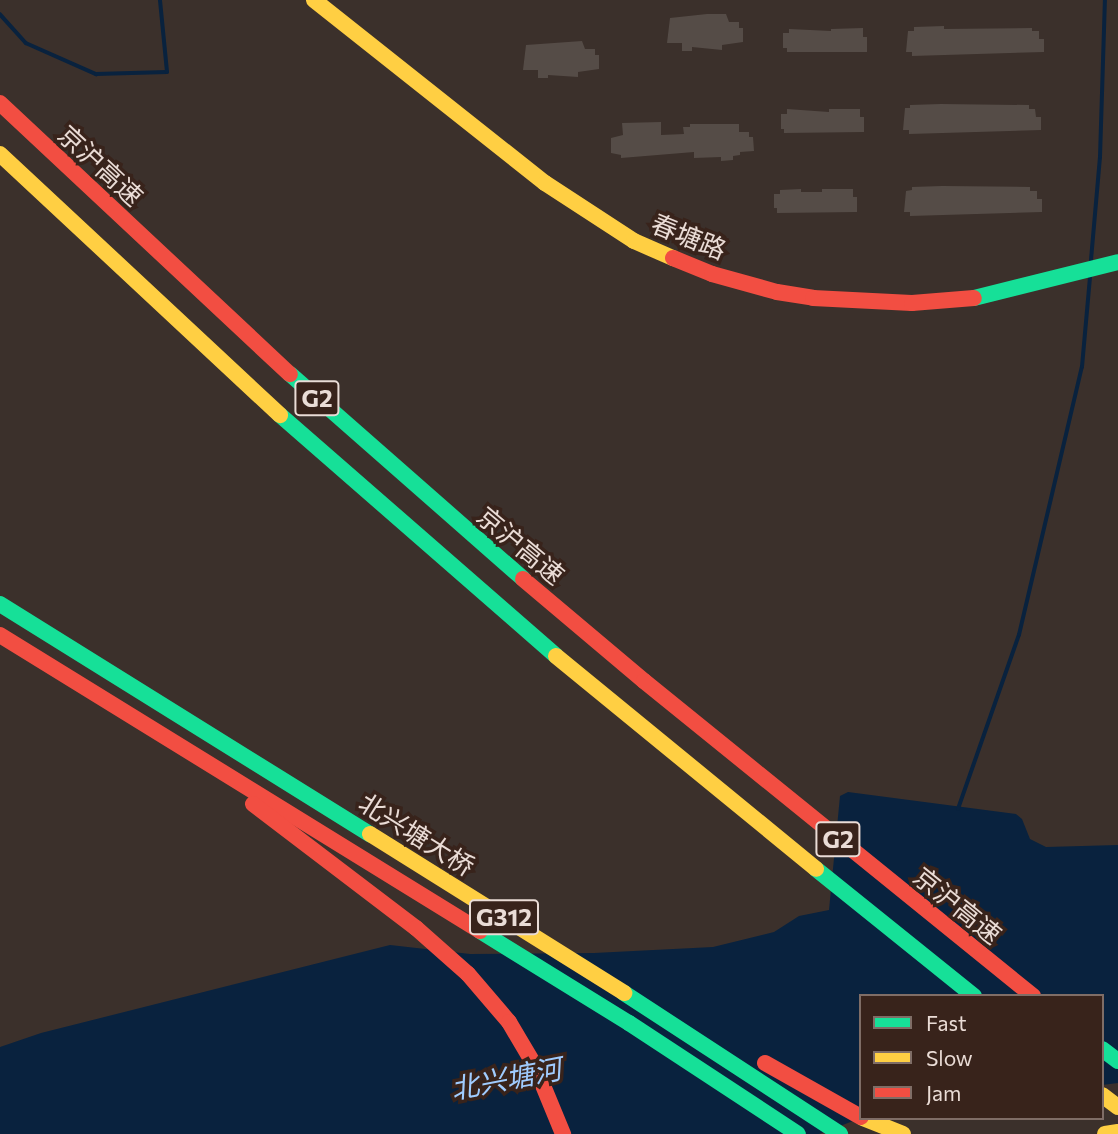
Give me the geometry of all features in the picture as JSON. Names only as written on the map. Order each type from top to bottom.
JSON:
[{"type":"main road","name":"春塘路","points":[[314,0],[336,5],[589,205],[629,232],[716,268],[776,286],[884,297],[944,295],[1003,286],[1072,272],[1117,259]]},
{"type":"main road","name":"京沪高速","points":[[0,103],[290,374],[439,508],[644,681],[1031,994]]},
{"type":"main road","name":"G2","points":[[0,154],[264,401],[619,710],[972,994]]},
{"type":"main road","name":"北兴塘大桥","points":[[0,604],[165,704],[618,989],[840,1134]]},
{"type":"main road","name":"北兴塘大桥","points":[[0,635],[150,726],[380,872],[629,1023],[797,1134]]},
{"type":"main road","points":[[165,704],[536,919],[698,1021]]},
{"type":"main road","points":[[150,726],[407,921],[468,974],[509,1022],[535,1066],[563,1134]]},
{"type":"main road","points":[[757,1058],[859,1116]]},
{"type":"main road","points":[[780,1072],[866,1134]]},
{"type":"main road","points":[[1104,1096],[1118,1107]]},
{"type":"main road","points":[[548,1097],[553,1134]]},
{"type":"main road","points":[[867,1120],[903,1134]]},
{"type":"main road","points":[[1105,1134],[1118,1132]]},
{"type":"water","name":"北兴塘河","points":[[848,792],[1016,814],[1022,819],[1030,839],[1046,847],[1118,845],[1118,1083],[1104,1085],[1104,994],[859,994],[859,1119],[819,1134],[0,1134],[0,1047],[41,1033],[390,945],[470,954],[594,953],[713,947],[774,932],[799,916],[829,910],[840,796]]},
{"type":"building","points":[[726,14],[729,22],[739,22],[739,28],[743,28],[743,42],[722,45],[722,50],[692,47],[692,51],[682,51],[682,43],[667,43],[670,18]]},
{"type":"building","points":[[944,26],[944,29],[1032,28],[1032,31],[1039,31],[1039,39],[1044,39],[1044,52],[912,56],[912,52],[906,52],[908,31],[914,31],[914,27]]},
{"type":"building","points":[[863,28],[863,37],[867,37],[867,52],[787,52],[787,48],[783,48],[783,33],[789,33],[789,29],[831,31]]},
{"type":"building","points":[[582,41],[585,49],[595,49],[595,55],[599,55],[599,69],[578,72],[578,77],[548,75],[548,78],[538,78],[538,70],[523,70],[526,45]]},
{"type":"building","points":[[910,105],[1029,105],[1029,109],[1035,109],[1036,117],[1041,117],[1041,130],[909,134],[909,130],[903,130],[905,108],[910,108]]},
{"type":"building","points":[[787,109],[829,112],[829,109],[860,109],[860,117],[864,117],[864,132],[784,133],[784,129],[781,129],[781,114],[787,114]]},
{"type":"building","points":[[661,122],[661,135],[684,134],[683,127],[690,127],[690,124],[739,124],[739,132],[749,132],[749,137],[753,137],[754,151],[740,152],[740,155],[733,156],[733,160],[721,161],[721,157],[694,158],[694,152],[621,158],[621,155],[611,153],[611,138],[623,135],[622,123]]},
{"type":"building","points":[[912,187],[1030,187],[1030,191],[1037,191],[1037,199],[1042,199],[1042,212],[910,216],[910,212],[904,212],[906,191],[912,190]]},
{"type":"building","points":[[801,189],[801,192],[822,192],[822,189],[853,189],[853,197],[857,197],[857,212],[777,213],[777,208],[774,208],[774,194],[780,194],[780,190]]},
{"type":"waterway","points":[[0,14],[26,43],[96,74],[167,72],[160,0]]},
{"type":"waterway","points":[[1091,260],[1100,157],[1105,0]]},
{"type":"waterway","points":[[958,809],[1019,635],[1082,367],[1090,278]]},
{"type":"traffic: fast","points":[[974,298],[1118,262]]},
{"type":"traffic: fast","points":[[290,374],[523,579]]},
{"type":"traffic: fast","points":[[280,415],[556,656]]},
{"type":"traffic: fast","points":[[0,604],[370,834]]},
{"type":"traffic: fast","points":[[816,869],[972,994]]},
{"type":"traffic: fast","points":[[480,931],[629,1023],[798,1134]]},
{"type":"traffic: fast","points":[[624,993],[840,1134]]},
{"type":"traffic: fast","points":[[1104,1050],[1118,1061]]},
{"type":"traffic: slow","points":[[314,0],[545,183],[634,241],[673,258]]},
{"type":"traffic: slow","points":[[0,154],[280,415]]},
{"type":"traffic: slow","points":[[556,656],[816,869]]},
{"type":"traffic: slow","points":[[370,834],[624,993]]},
{"type":"traffic: slow","points":[[1104,1096],[1118,1107]]},
{"type":"traffic: slow","points":[[868,1120],[903,1134]]},
{"type":"traffic: slow","points":[[1105,1134],[1118,1132]]},
{"type":"traffic: jam","points":[[0,103],[290,374]]},
{"type":"traffic: jam","points":[[673,258],[712,274],[777,292],[813,298],[912,303],[974,298]]},
{"type":"traffic: jam","points":[[523,579],[644,681],[1031,994]]},
{"type":"traffic: jam","points":[[0,635],[480,931]]},
{"type":"traffic: jam","points":[[253,804],[416,928],[468,974],[509,1022],[535,1066],[563,1134]]},
{"type":"traffic: jam","points":[[765,1063],[859,1116]]}]
